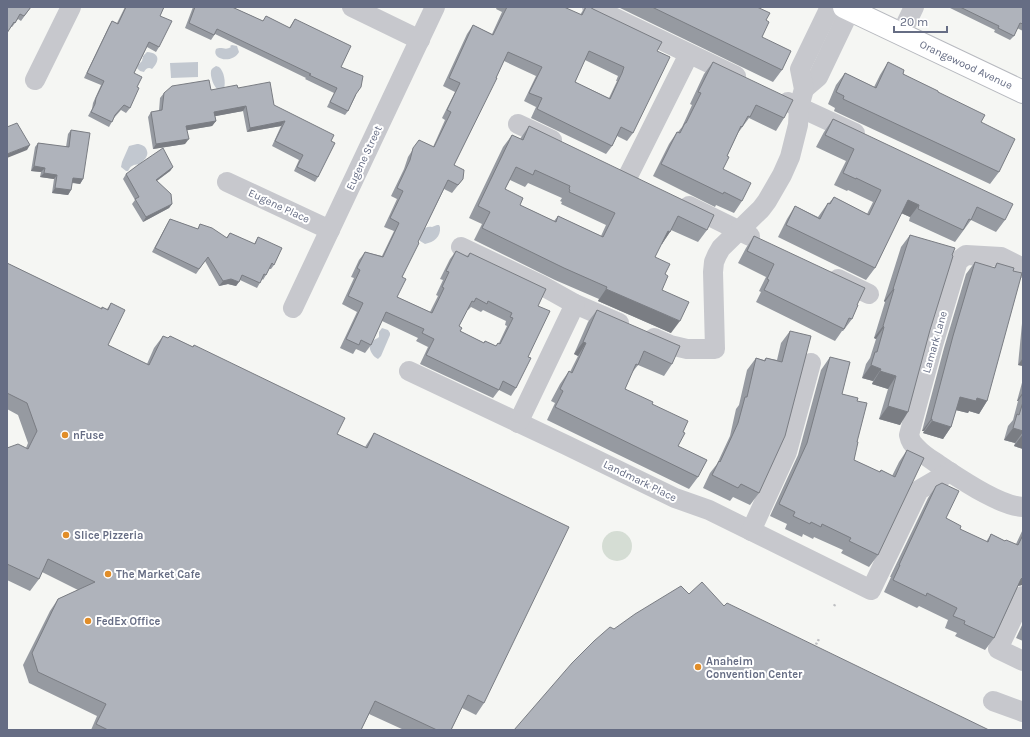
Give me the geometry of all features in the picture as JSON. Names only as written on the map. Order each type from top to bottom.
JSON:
[{"type":"main road","name":"Orangewood Avenue","points":[[841,8],[901,34],[1023,92]]},
{"type":"street","points":[[35,80],[71,7]]},
{"type":"street","points":[[352,7],[420,40]]},
{"type":"street","name":"Eugene Street","points":[[293,308],[435,7]]},
{"type":"street","points":[[592,7],[751,84]]},
{"type":"street","points":[[901,34],[914,7]]},
{"type":"street","points":[[461,247],[541,285],[575,304],[670,345],[687,349],[715,349],[714,262],[721,248],[761,209],[782,175],[794,143],[802,98],[818,78],[841,8]]},
{"type":"street","points":[[628,176],[689,54]]},
{"type":"street","points":[[772,94],[802,98],[869,140]]},
{"type":"street","points":[[518,124],[566,147]]},
{"type":"street","name":"Eugene Place","points":[[227,182],[330,230]]},
{"type":"street","points":[[670,197],[766,244]]},
{"type":"street","name":"Lamark Lane","points":[[1023,268],[1001,258],[966,255],[958,261],[909,435],[917,449],[950,472],[999,500],[1023,507]]},
{"type":"street","points":[[821,271],[869,294]]},
{"type":"street","points":[[518,423],[575,304]]},
{"type":"street","points":[[751,531],[787,452],[811,362]]},
{"type":"street","name":"Landmark Place","points":[[409,371],[675,498],[709,510],[871,590],[919,490],[950,472]]},
{"type":"street","points":[[1023,596],[998,649],[1023,661]]},
{"type":"street","points":[[993,701],[1023,712]]},
{"type":"path","points":[[812,653],[818,639]]},
{"type":"shaded area","points":[[232,45],[237,46],[239,52],[232,58],[219,58],[215,53],[216,49],[229,48]]},
{"type":"shaded area","points":[[147,52],[157,56],[156,64],[152,69],[148,68],[144,72],[140,71],[137,68],[138,65]]},
{"type":"shaded area","points":[[198,62],[198,77],[171,78],[170,63]]},
{"type":"shaded area","points":[[216,66],[221,69],[223,74],[225,83],[224,89],[218,90],[213,82],[211,71]]},
{"type":"shaded area","points":[[137,144],[146,148],[146,157],[141,163],[133,165],[128,171],[126,171],[121,167],[122,162],[129,146]]},
{"type":"shaded area","points":[[437,225],[440,227],[440,231],[436,238],[425,244],[420,241],[421,233],[424,229]]},
{"type":"shaded area","points":[[382,328],[388,330],[390,335],[381,356],[378,359],[372,353],[370,346],[373,340],[379,337],[379,332]]},
{"type":"shaded area","points":[[617,531],[623,532],[631,540],[631,552],[623,560],[617,561],[611,560],[603,552],[602,546],[603,540],[611,532]]},
{"type":"building","points":[[7,7],[31,7],[24,16],[20,14],[7,33]]},
{"type":"building","points":[[126,7],[164,7],[160,16],[172,21],[159,47],[149,42],[134,73],[142,77],[130,108],[124,105],[115,115],[112,122],[91,112],[104,81],[87,73],[112,21],[118,24]]},
{"type":"building","points":[[195,7],[232,7],[263,21],[266,16],[290,28],[295,19],[351,46],[341,67],[363,76],[361,87],[348,111],[330,102],[337,88],[217,29],[214,35],[189,23]]},
{"type":"building","points":[[507,7],[564,7],[582,15],[586,7],[590,7],[662,42],[657,51],[670,57],[633,133],[621,127],[612,146],[537,109],[542,98],[529,93],[542,67],[508,52],[497,78],[454,165],[464,170],[463,179],[458,185],[448,180],[402,277],[406,279],[397,297],[432,313],[444,288],[442,287],[449,272],[446,271],[456,251],[468,257],[470,253],[546,289],[538,306],[550,311],[528,357],[531,358],[516,388],[503,381],[499,390],[426,355],[434,339],[422,333],[424,329],[386,312],[371,345],[361,340],[359,345],[346,339],[363,303],[348,296],[360,270],[357,268],[365,252],[383,257],[399,223],[390,218],[403,191],[397,188],[410,160],[413,148],[419,140],[434,147],[451,112],[447,110],[460,83],[449,78],[473,25],[493,35]],"holes":[[[589,51],[624,67],[610,99],[575,82]],[[476,298],[487,304],[488,301],[512,313],[510,317],[513,318],[500,344],[498,343],[496,346],[485,341],[484,343],[460,331],[462,328],[459,326],[472,301],[474,302]]]},
{"type":"building","points":[[652,7],[757,7],[770,13],[766,20],[769,22],[762,37],[791,51],[782,70]]},
{"type":"building","points":[[960,7],[1023,7],[1023,24],[1020,23],[1014,36],[998,28],[999,26]]},
{"type":"building","points":[[713,62],[793,100],[784,118],[756,105],[750,117],[748,116],[742,127],[741,126],[727,156],[729,157],[723,169],[751,183],[742,201],[724,192],[723,194],[661,164],[677,132],[680,133],[686,123],[701,93],[698,92]]},
{"type":"building","points":[[888,62],[904,70],[903,74],[985,115],[981,122],[1015,139],[999,172],[843,99],[844,96],[836,92],[845,73],[876,88]]},
{"type":"building","points":[[209,80],[211,90],[237,85],[238,88],[270,82],[274,105],[334,135],[331,141],[335,143],[318,177],[297,167],[303,155],[275,141],[285,121],[250,128],[246,106],[214,112],[216,121],[186,126],[189,139],[156,144],[151,112],[162,110],[164,93],[172,86]]},
{"type":"building","points":[[833,119],[1013,204],[1005,220],[977,207],[971,220],[969,219],[963,230],[918,209],[919,205],[908,200],[875,268],[786,225],[795,206],[820,219],[828,203],[830,204],[834,197],[869,215],[881,190],[843,173],[854,149],[825,135]]},
{"type":"building","points":[[17,123],[30,145],[7,154],[7,127]]},
{"type":"building","points":[[529,126],[714,215],[707,230],[678,216],[670,232],[668,231],[655,257],[670,264],[665,274],[668,276],[662,290],[689,302],[680,321],[606,289],[607,287],[482,228],[490,212],[478,206],[512,135],[523,140]],"holes":[[[516,167],[533,175],[535,170],[570,186],[569,192],[615,213],[603,237],[558,216],[556,222],[520,205],[523,198],[505,189]]]},
{"type":"building","points":[[71,130],[90,133],[83,179],[73,178],[71,190],[55,188],[57,175],[44,173],[45,168],[34,166],[38,143],[69,147]]},
{"type":"building","points":[[163,148],[173,167],[156,180],[171,194],[172,204],[146,217],[135,199],[139,197],[126,174]]},
{"type":"building","points":[[170,219],[198,229],[200,224],[212,228],[227,238],[230,233],[255,244],[258,237],[282,248],[274,265],[272,263],[266,275],[264,274],[260,283],[242,275],[239,282],[231,279],[223,281],[208,257],[199,269],[155,248]]},
{"type":"building","points":[[910,235],[955,248],[930,330],[908,412],[888,406],[896,376],[880,371],[881,369],[871,365],[875,352],[877,352],[893,289]]},
{"type":"building","points":[[754,236],[865,288],[852,319],[849,318],[844,329],[764,290],[774,264],[747,251]]},
{"type":"building","points":[[975,262],[995,268],[997,263],[1014,268],[1013,271],[1022,273],[987,401],[977,398],[976,401],[960,397],[951,427],[932,421],[931,419],[953,336]]},
{"type":"building","points":[[7,263],[102,309],[102,307],[108,310],[111,303],[125,310],[108,345],[149,365],[163,336],[168,338],[170,336],[193,347],[194,345],[345,418],[337,434],[367,448],[374,433],[569,527],[484,703],[468,695],[451,730],[437,730],[375,701],[361,730],[108,730],[96,724],[106,704],[38,672],[32,653],[58,599],[95,582],[48,559],[39,579],[7,564],[7,448],[18,444],[28,449],[37,431],[27,403],[7,393]]},
{"type":"building","points":[[597,310],[680,346],[672,364],[644,351],[638,365],[636,364],[625,389],[688,421],[683,432],[685,433],[678,446],[707,460],[698,477],[555,407],[563,391],[560,389],[569,371],[572,373],[586,343],[583,342]]},
{"type":"building","points":[[790,331],[811,336],[785,436],[759,493],[741,484],[738,488],[712,475],[719,461],[720,462],[738,423],[745,397],[747,397],[756,358],[765,361],[766,358],[782,362]]},
{"type":"building","points":[[830,357],[850,362],[842,394],[858,398],[857,401],[867,403],[854,460],[895,477],[907,450],[924,458],[878,555],[849,541],[851,538],[822,524],[821,527],[811,522],[810,524],[793,516],[795,512],[779,504],[807,443]]},
{"type":"building","points":[[1023,402],[1023,431],[1013,428],[1017,414],[1019,415]]},
{"type":"building","points":[[942,483],[959,491],[946,518],[961,526],[960,529],[988,542],[991,534],[1005,541],[1006,540],[1018,545],[1023,535],[1023,577],[994,638],[964,624],[965,621],[953,616],[957,608],[927,593],[926,596],[893,580],[936,486]]},
{"type":"building","name":"Anaheim Convention Center","points":[[702,582],[724,606],[727,603],[989,730],[514,730],[572,663],[610,627],[614,629],[635,614],[681,586],[689,594]]},
{"type":"place","name":"nFuse","points":[[65,435]]},
{"type":"place","name":"Slice Pizzeria","points":[[66,535]]},
{"type":"place","name":"The Market Cafe","points":[[108,574]]},
{"type":"place","name":"FedEx Office","points":[[88,621]]},
{"type":"place","name":"Anaheim Convention Center","points":[[698,667]]}]
